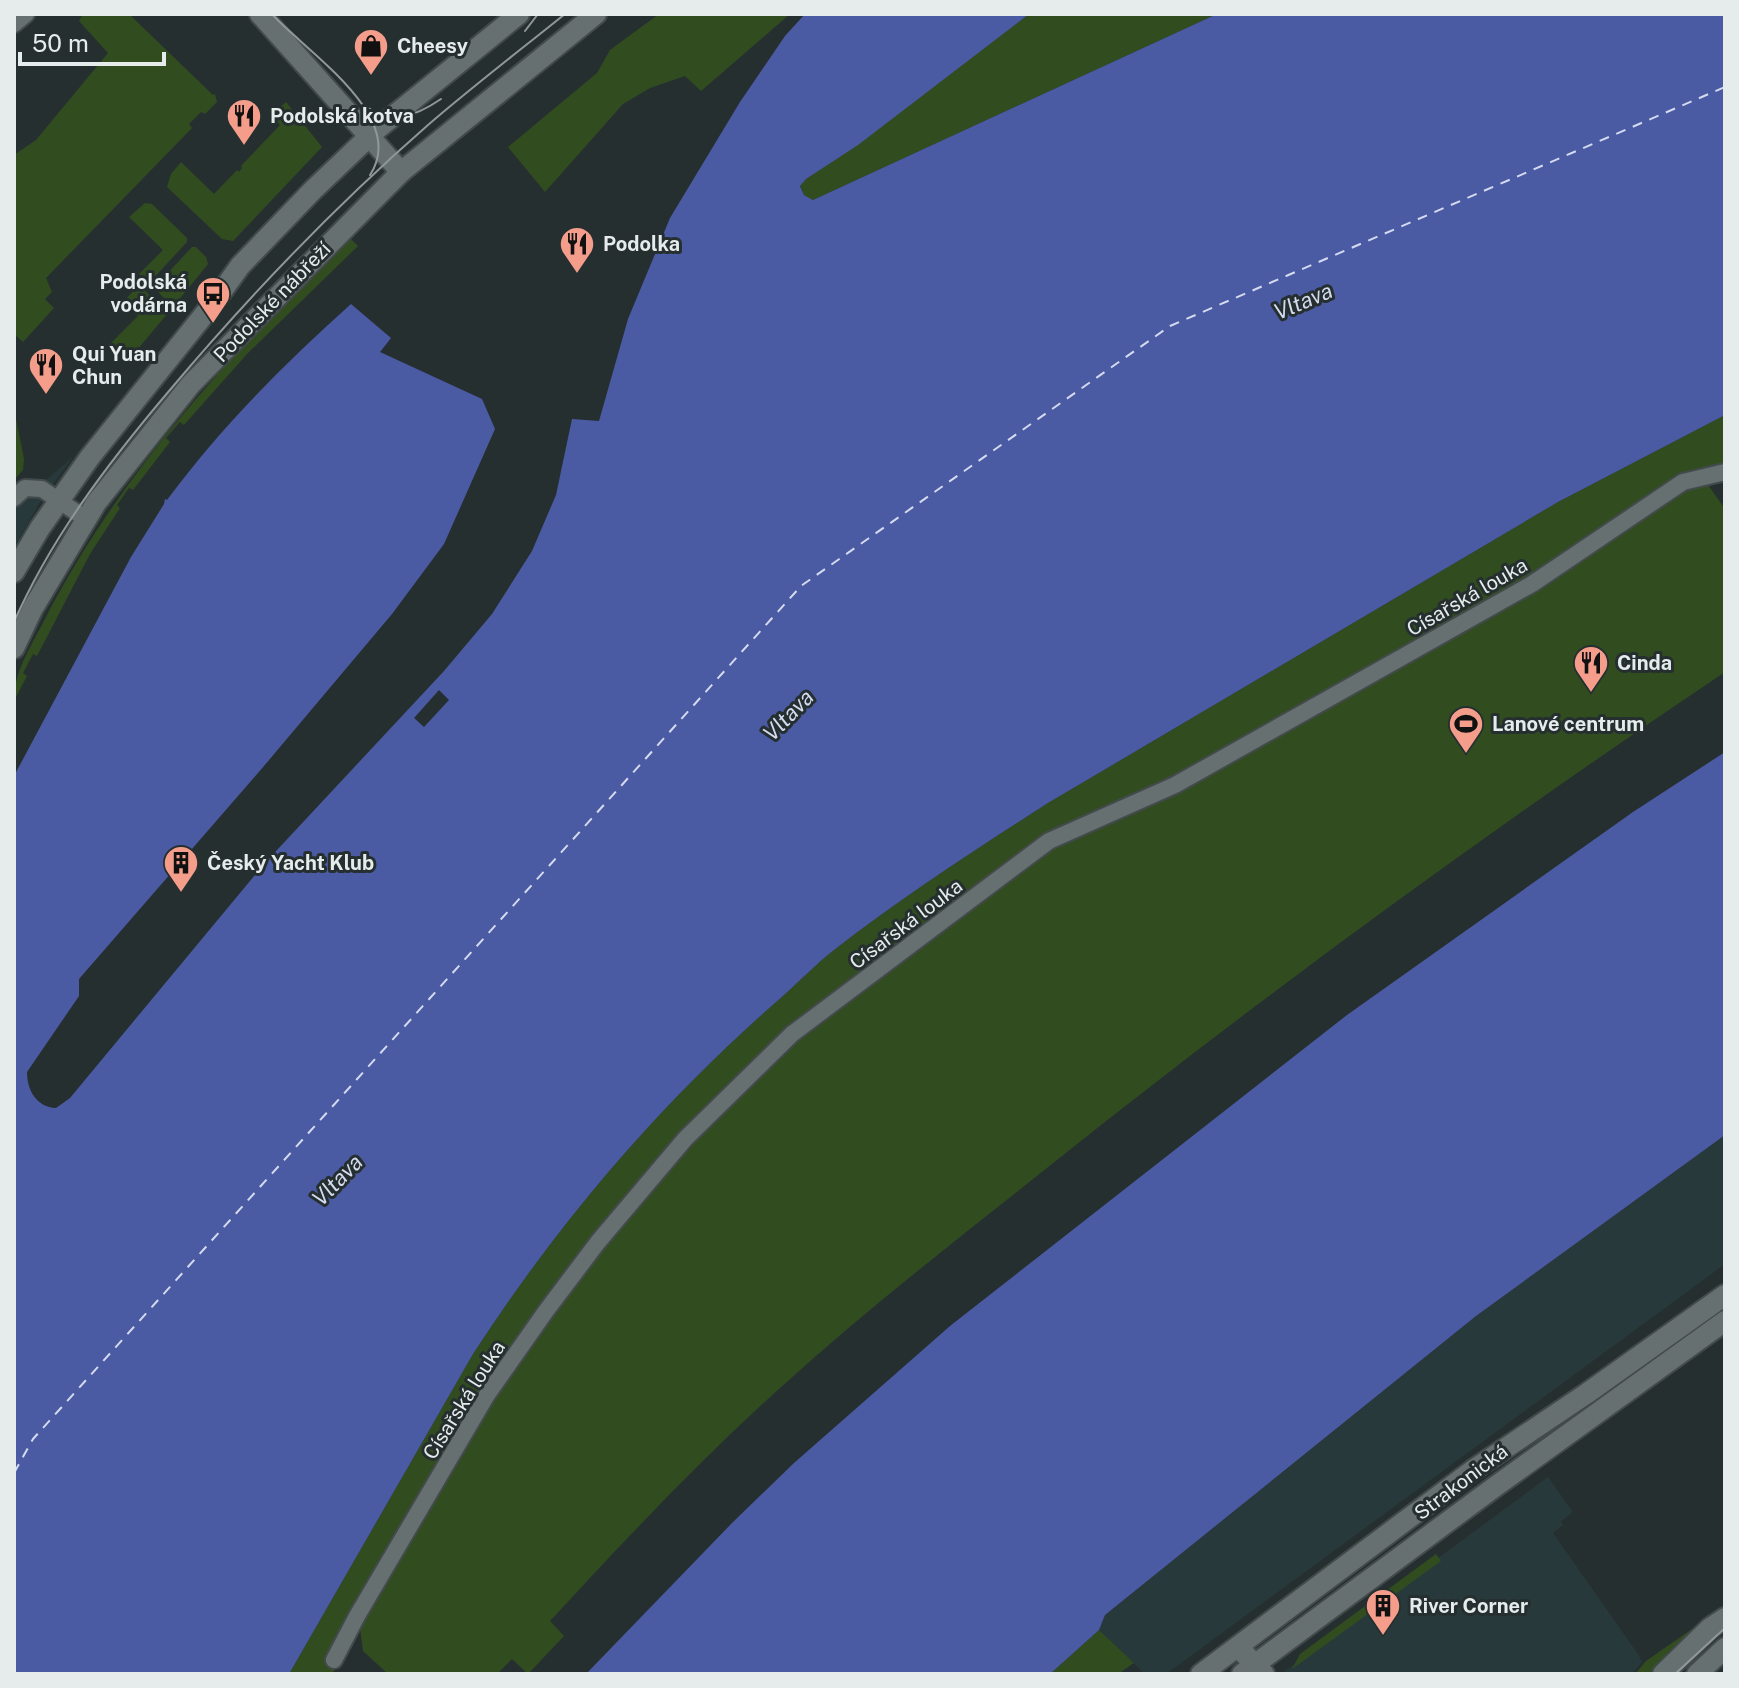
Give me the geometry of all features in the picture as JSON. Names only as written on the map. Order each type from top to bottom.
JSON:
[{"type":"main road","points":[[260,14],[401,172]]},
{"type":"main road","name":"Podolské nábřeží","points":[[14,572],[58,501],[240,266],[369,137],[519,14]]},
{"type":"main road","name":"Podolské nábřeží","points":[[14,648],[33,608],[86,519],[141,444],[191,384],[401,172],[596,14]]},
{"type":"main road","name":"Strakonická","points":[[1201,1674],[1473,1470],[1725,1295]]},
{"type":"main road","name":"Strakonická","points":[[1254,1671],[1496,1486],[1725,1321]]},
{"type":"main road","points":[[1663,1674],[1710,1628],[1725,1618]]},
{"type":"main road","points":[[1238,1647],[1254,1671]]},
{"type":"main road","points":[[1697,1674],[1725,1648]]},
{"type":"street","points":[[14,24],[26,14]]},
{"type":"street","name":"Císařská louka","points":[[334,1660],[487,1395],[546,1311],[598,1242],[685,1139],[792,1034],[1049,841],[1175,785],[1532,584],[1683,482],[1725,472]]},
{"type":"street","points":[[14,498],[25,488],[42,489],[86,519]]},
{"type":"shaded area","points":[[74,456],[41,500],[14,548],[14,507]]},
{"type":"shaded area","points":[[1725,1135],[1725,1264],[1166,1674],[1145,1674],[1099,1630],[1105,1615],[1476,1316]]},
{"type":"shaded area","points":[[1548,1477],[1573,1512],[1561,1521],[1563,1525],[1553,1533],[1638,1654],[1642,1662],[1632,1674],[1281,1674]]},
{"type":"green space","points":[[83,14],[129,14],[215,94],[217,102],[189,124],[192,128],[46,278],[52,292],[45,299],[54,308],[23,342],[14,334],[14,155],[36,140],[108,53],[79,21]]},
{"type":"green space","points":[[659,14],[790,14],[701,91],[685,76],[650,88],[623,104],[545,192],[508,147],[597,73],[610,50]]},
{"type":"green space","points":[[1029,14],[1217,14],[813,200],[804,195],[800,185],[806,179],[858,144]]},
{"type":"green space","points":[[286,102],[322,147],[233,241],[222,239],[167,187],[171,174],[181,162],[214,194],[237,170],[239,172],[241,166],[280,125],[271,115]]},
{"type":"green space","points":[[145,203],[152,204],[187,238],[187,242],[149,283],[139,274],[163,250],[129,217]]},
{"type":"green space","points":[[350,238],[358,246],[247,354],[184,425],[180,422],[166,438],[170,442],[133,490],[129,488],[117,505],[120,508],[90,554],[37,656],[33,654],[23,673],[27,676],[14,701],[20,668],[46,617],[109,512],[144,463],[222,369]]},
{"type":"green space","points":[[192,247],[206,257],[208,264],[173,307],[154,288]]},
{"type":"green space","points":[[139,285],[168,313],[126,363],[108,346],[138,316],[123,302]]},
{"type":"green space","points":[[14,409],[24,459],[23,470],[14,480]]},
{"type":"green space","points":[[1725,415],[1725,470],[1706,482],[1725,509],[1725,672],[1555,788],[1306,968],[1062,1156],[849,1328],[720,1444],[550,1621],[564,1636],[528,1674],[512,1659],[497,1674],[388,1674],[363,1651],[360,1627],[332,1674],[289,1674],[473,1354],[541,1256],[655,1119],[739,1035],[821,961],[912,893],[1048,803],[1558,502]]},
{"type":"green space","points":[[1436,1554],[1441,1561],[1292,1669],[1300,1654]]},
{"type":"green space","points":[[1725,1606],[1648,1674],[1635,1674],[1646,1661]]},
{"type":"green space","points":[[1099,1630],[1134,1663],[1118,1674],[1050,1674]]},
{"type":"water","name":"Vltava","points":[[805,14],[1029,14],[858,145],[806,179],[800,186],[804,195],[813,200],[1217,14],[1725,14],[1725,415],[1558,502],[1048,803],[912,893],[821,961],[739,1035],[655,1119],[541,1256],[473,1354],[289,1674],[14,1674],[14,776],[165,499],[254,397],[351,304],[391,338],[380,352],[482,399],[495,429],[444,544],[392,614],[79,979],[79,996],[27,1072],[34,1097],[43,1105],[56,1108],[70,1098],[264,864],[444,671],[492,614],[532,551],[556,495],[572,419],[599,421],[628,319],[670,218],[740,102],[785,36]]},
{"type":"water","points":[[1725,752],[1725,1135],[1476,1316],[1105,1615],[1099,1630],[1050,1674],[586,1674],[794,1463],[950,1326],[1347,1015],[1633,812]]},
{"type":"pier","points":[[439,690],[449,700],[424,727],[414,718]]},
{"type":"ferry route","points":[[14,1473],[33,1439],[801,586],[1170,326],[1725,87]]},
{"type":"tram line","points":[[272,14],[328,66],[365,108],[376,131],[378,153],[370,175]]},
{"type":"tram line","points":[[525,31],[538,14]]},
{"type":"tram line","points":[[14,622],[46,560],[83,501],[147,418],[230,321],[293,253],[393,156],[565,14]]},
{"type":"tram line","points":[[364,105],[394,117],[413,114],[441,99]]},
{"type":"tram line","points":[[1675,1674],[1725,1628]]},
{"type":"place","name":"Cheesy","points":[[371,77]]},
{"type":"place","name":"Podolská kotva","points":[[244,147]]},
{"type":"place","name":"Podolka","points":[[577,275]]},
{"type":"place","name":"Podolská vodárna","points":[[213,325]]},
{"type":"place","name":"Qui Yuan Chun","points":[[46,396]]},
{"type":"place","name":"Cinda","points":[[1591,694]]},
{"type":"place","name":"Lanové centrum","points":[[1466,755]]},
{"type":"place","name":"Český Yacht Klub","points":[[181,894]]},
{"type":"place","name":"River Corner","points":[[1383,1637]]}]
